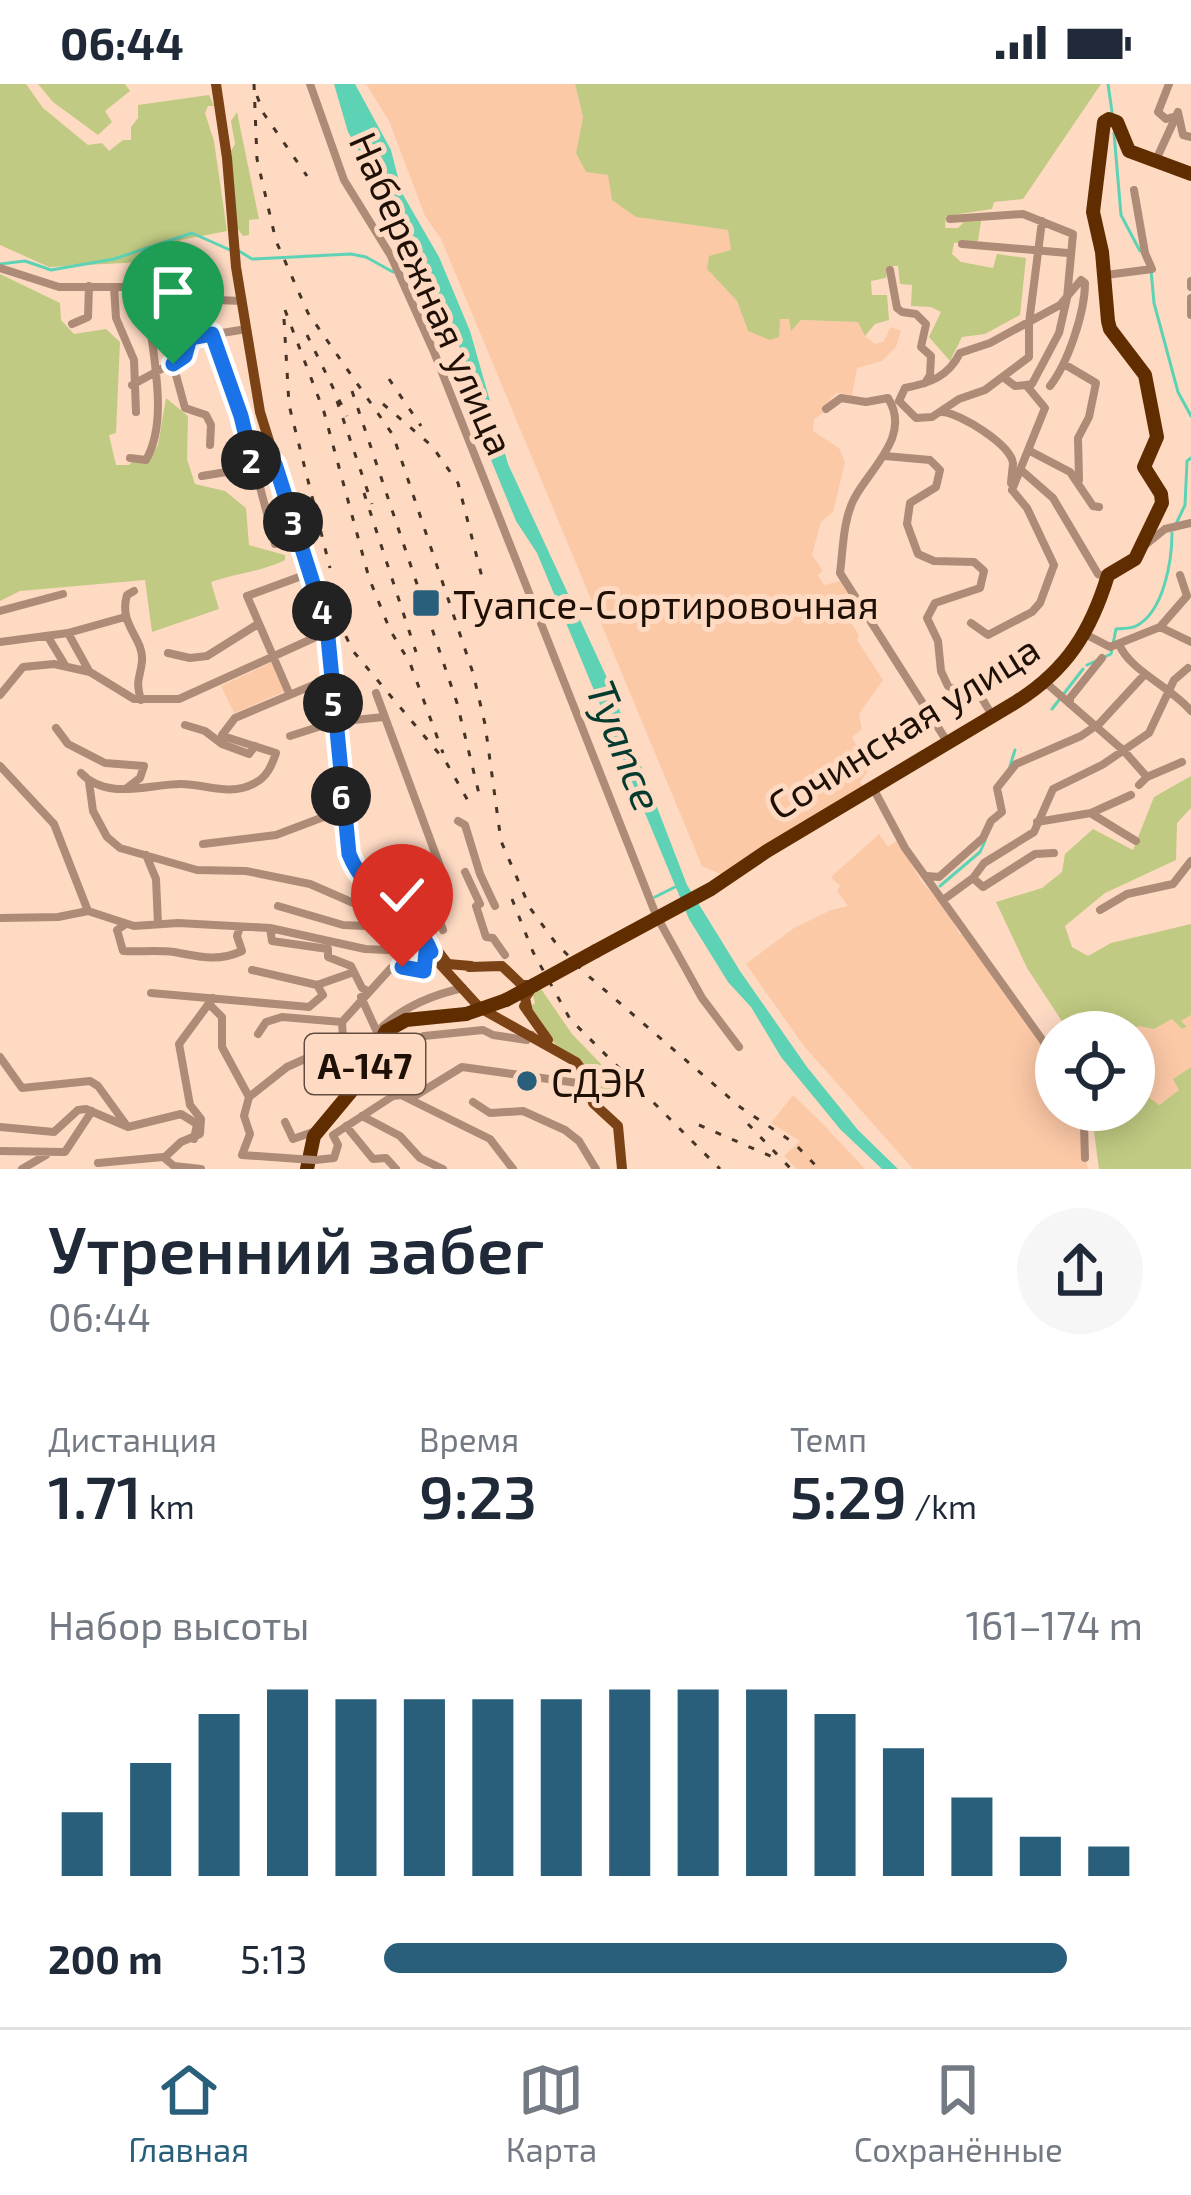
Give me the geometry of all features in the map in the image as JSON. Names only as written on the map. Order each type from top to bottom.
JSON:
[{"type":"highway","points":[[1143,547],[1162,507],[1161,494],[1144,465],[1156,440],[1156,428],[1143,368],[1108,326],[1105,275],[1093,212],[1106,120],[1113,120],[1129,151],[1191,174]]},
{"type":"highway","name":"Сочинская улица","points":[[534,985],[712,891],[1046,682],[1074,653],[1101,604],[1107,578],[1135,559],[1143,547]]},
{"type":"highway","name":"А-147","points":[[304,1162],[316,1133],[353,1088],[386,1031],[406,1020],[466,1014],[534,985]]},
{"type":"main road","points":[[216,84],[234,249],[261,415],[327,632],[347,847],[363,883],[423,934],[480,1008],[530,1025]]},
{"type":"main road","points":[[423,934],[429,952],[455,976]]},
{"type":"main road","points":[[455,976],[474,966],[502,966],[522,985],[534,985]]},
{"type":"main road","points":[[506,1000],[514,988],[509,972]]},
{"type":"main road","points":[[530,1025],[525,998],[534,985]]},
{"type":"main road","points":[[506,1000],[517,1000],[530,1025],[582,1067],[593,1103],[618,1126],[622,1169]]},
{"type":"street","name":"Набережная улица","points":[[310,84],[344,180],[392,256],[434,352],[659,918],[702,998],[739,1048]]},
{"type":"street","points":[[1168,84],[1158,112],[1166,119],[1180,113],[1183,135],[1191,137]]},
{"type":"street","points":[[1155,162],[1173,117]]},
{"type":"street","points":[[1105,275],[1152,267],[1145,254],[1134,190]]},
{"type":"street","points":[[950,218],[1023,214],[1070,231],[1067,298],[1053,350],[1033,384],[1015,386],[1002,378]]},
{"type":"street","points":[[826,409],[841,398],[866,403],[887,398],[922,420],[985,390],[1029,357],[1042,221]]},
{"type":"street","points":[[962,244],[1069,254]]},
{"type":"street","points":[[0,268],[59,287],[130,287],[166,298],[242,301]]},
{"type":"street","points":[[890,269],[897,308],[916,314],[926,324],[921,347],[931,356],[930,375],[924,384]]},
{"type":"street","points":[[948,743],[840,573],[854,499],[885,456],[893,438],[896,403],[905,388],[952,369],[960,353],[1029,323],[1067,298],[1077,281],[1085,283],[1084,303],[1064,364],[1050,386]]},
{"type":"street","points":[[72,324],[88,317],[88,286]]},
{"type":"street","points":[[114,288],[116,318],[134,361],[136,412]]},
{"type":"street","points":[[1191,298],[1191,315]]},
{"type":"street","points":[[130,458],[146,460],[154,447],[156,375],[150,325]]},
{"type":"street","points":[[132,385],[185,356],[190,338],[247,329]]},
{"type":"street","points":[[212,334],[241,416],[275,544]]},
{"type":"street","points":[[173,364],[185,408],[206,415],[211,425],[210,445]]},
{"type":"street","points":[[1064,364],[1096,383],[1089,417],[1078,438],[1079,480]]},
{"type":"street","points":[[1012,490],[1045,408],[1026,385]]},
{"type":"street","points":[[941,412],[982,430],[1010,455],[1012,490],[1027,508],[1053,560],[1040,603],[1015,624],[988,634],[970,623]]},
{"type":"street","points":[[1028,450],[1079,480],[1093,506],[1100,507]]},
{"type":"street","points":[[885,456],[930,460],[940,470],[936,487],[917,497],[908,512],[918,554],[934,561],[974,562],[984,571],[980,588],[935,603],[927,618],[938,641],[948,686],[978,692],[992,716]]},
{"type":"street","points":[[202,476],[275,464]]},
{"type":"street","points":[[1021,470],[1053,498],[1098,574],[1107,578]]},
{"type":"street","points":[[1143,547],[1174,527],[1191,523]]},
{"type":"street","points":[[289,693],[247,596],[310,573]]},
{"type":"street","points":[[1114,645],[1160,627],[1187,596],[1189,586],[1180,574]]},
{"type":"street","points":[[134,591],[125,600],[125,617],[142,661],[136,680],[141,700]]},
{"type":"street","points":[[0,610],[63,594]]},
{"type":"street","points":[[0,642],[68,633],[125,617]]},
{"type":"street","points":[[168,653],[196,659],[258,624]]},
{"type":"street","points":[[1160,627],[1191,642]]},
{"type":"street","points":[[2,690],[22,667],[65,666],[90,673],[117,692],[141,700],[179,699],[327,632]]},
{"type":"street","points":[[68,633],[90,673]]},
{"type":"street","points":[[1085,634],[1114,645],[1191,711]]},
{"type":"street","points":[[47,636],[65,666]]},
{"type":"street","points":[[1064,700],[1102,658]]},
{"type":"street","points":[[940,897],[974,878],[984,863],[1034,832],[1053,789],[1124,751],[1155,725],[1169,689],[1188,668]]},
{"type":"street","points":[[927,879],[940,877],[983,838],[1002,812],[997,788],[1016,764],[1096,727],[1145,674]]},
{"type":"street","points":[[222,740],[235,718],[330,678]]},
{"type":"street","points":[[1046,682],[1147,777]]},
{"type":"street","points":[[376,693],[444,877]]},
{"type":"street","points":[[290,736],[334,722],[384,717]]},
{"type":"street","points":[[89,782],[147,790],[188,784],[233,790],[258,782],[276,753],[184,725]]},
{"type":"street","points":[[56,728],[68,744],[105,763],[144,766],[140,778],[126,788]]},
{"type":"street","points":[[1138,785],[1182,762]]},
{"type":"street","points":[[0,766],[53,824],[88,911]]},
{"type":"street","points":[[81,773],[89,782],[93,812],[107,837],[120,848],[197,870],[246,872],[310,884],[382,915],[389,927]]},
{"type":"street","points":[[872,787],[905,848],[1035,1030]]},
{"type":"street","points":[[1037,822],[1091,813],[1132,795]]},
{"type":"street","points":[[203,844],[276,835],[342,810]]},
{"type":"street","points":[[1091,813],[1136,841]]},
{"type":"street","points":[[458,820],[465,825],[495,906]]},
{"type":"street","points":[[974,878],[983,887],[1035,854],[1054,853]]},
{"type":"street","points":[[146,855],[156,879],[158,925]]},
{"type":"street","points":[[1100,910],[1127,894],[1173,884],[1191,861]]},
{"type":"street","points":[[465,872],[480,904],[476,906],[480,926],[505,955]]},
{"type":"street","points":[[443,930],[426,884],[465,872],[480,874]]},
{"type":"street","points":[[278,906],[353,926],[423,934]]},
{"type":"street","points":[[0,918],[58,917],[88,911],[127,923],[270,928],[390,951],[429,952],[424,971],[391,968],[364,994],[343,1022],[345,1069],[321,1091]]},
{"type":"street","points":[[127,923],[117,930],[123,951],[224,959],[242,951],[237,936],[241,926]]},
{"type":"street","points":[[270,928],[272,941],[328,950],[328,957],[351,966],[377,1032],[394,1015],[436,994],[455,976]]},
{"type":"street","points":[[390,951],[391,968]]},
{"type":"street","points":[[253,970],[317,985],[354,972]]},
{"type":"street","points":[[151,993],[309,1007],[323,995],[317,985]]},
{"type":"street","points":[[212,1002],[222,1017],[222,1047],[249,1097]]},
{"type":"street","points":[[98,1162],[165,1157],[181,1142],[200,1134],[201,1119],[190,1105],[179,1044],[212,1002]]},
{"type":"street","points":[[258,1034],[266,1022],[282,1017],[343,1022]]},
{"type":"street","points":[[424,1036],[476,1030],[527,1040],[530,1025]]},
{"type":"street","points":[[382,1046],[393,1061],[389,1088],[393,1096]]},
{"type":"street","points":[[0,1057],[22,1088],[89,1082],[98,1086],[128,1127]]},
{"type":"street","points":[[304,1162],[285,1155],[242,1155],[250,1134],[244,1116],[249,1097],[287,1067],[307,1058]]},
{"type":"street","points":[[410,1099],[462,1067],[586,1084]]},
{"type":"street","points":[[0,1082],[12,1073]]},
{"type":"street","points":[[288,1169],[334,1157],[338,1145],[333,1135],[393,1096],[410,1099],[490,1139],[512,1169]]},
{"type":"street","points":[[472,1102],[490,1113],[523,1111],[566,1130],[596,1169]]},
{"type":"street","points":[[0,1127],[55,1132],[78,1110],[128,1127],[181,1114],[197,1124],[194,1139]]},
{"type":"street","points":[[0,1151],[65,1152],[92,1112]]},
{"type":"street","points":[[362,1116],[400,1136],[420,1159],[443,1169]]},
{"type":"street","points":[[285,1122],[293,1139],[316,1133]]},
{"type":"street","points":[[346,1126],[373,1159],[386,1158],[396,1169]]},
{"type":"street","points":[[1084,1131],[1085,1158]]},
{"type":"street","points":[[22,1169],[51,1152]]},
{"type":"street","points":[[165,1157],[174,1166],[201,1169]]},
{"type":"shaded area","points":[[366,84],[575,84],[583,117],[576,153],[609,175],[636,217],[728,230],[732,250],[707,269],[737,301],[748,331],[780,319],[790,319],[791,329],[801,320],[859,322],[875,344],[883,342],[891,327],[901,331],[896,347],[882,361],[857,368],[852,395],[836,393],[825,406],[827,411],[814,419],[813,431],[839,448],[845,462],[833,512],[821,522],[812,555],[823,571],[818,575],[824,585],[841,581],[854,603],[843,610],[883,680],[859,714],[862,729],[852,737],[869,770],[860,782],[866,790],[723,875],[702,866],[441,239],[425,216],[389,121]]},
{"type":"shaded area","points":[[272,662],[286,691],[234,713],[221,686]]},
{"type":"shaded area","points":[[879,834],[888,847],[898,840],[921,881],[948,911],[959,934],[965,933],[1035,1035],[1035,1131],[1080,1131],[1088,1169],[913,1169],[803,1045],[746,964],[794,928],[848,906],[831,877]]},
{"type":"shaded area","points":[[1191,1015],[1191,1067],[1173,1079],[1180,1090],[1158,1105],[1155,1028],[1172,1019],[1186,1028],[1180,1021]]},
{"type":"shaded area","points":[[793,1095],[865,1169],[797,1169],[784,1156],[800,1141],[771,1123]]},
{"type":"green space","points":[[0,84],[26,84],[43,108],[88,145],[102,143],[109,151],[131,140],[138,105],[209,95],[214,106],[208,106],[205,113],[214,141],[227,231],[181,240],[161,261],[49,267],[0,245]]},
{"type":"green space","points":[[38,84],[125,84],[130,91],[105,111],[112,122],[98,135],[53,102]]},
{"type":"green space","points":[[575,84],[1101,84],[1023,199],[946,216],[945,228],[981,221],[978,241],[954,243],[952,254],[961,262],[993,268],[997,254],[1026,258],[1020,315],[985,334],[962,337],[950,361],[929,337],[941,312],[911,306],[912,285],[900,284],[898,266],[888,266],[886,278],[871,281],[872,295],[887,295],[889,320],[875,324],[865,336],[858,322],[801,320],[791,331],[789,319],[780,319],[779,337],[770,340],[748,331],[737,301],[707,269],[709,256],[731,250],[728,230],[636,217],[612,200],[608,175],[586,172],[576,153],[583,117]]},
{"type":"green space","points":[[237,112],[259,219],[249,220],[249,235],[243,236],[237,228],[231,151],[235,144],[231,121]]},
{"type":"green space","points":[[0,274],[60,303],[61,320],[74,334],[106,329],[120,342],[116,433],[109,435],[116,465],[129,465],[136,458],[148,460],[158,445],[166,398],[188,416],[187,459],[195,484],[225,491],[246,508],[249,545],[285,555],[285,560],[211,582],[219,609],[152,632],[145,580],[20,591],[0,601]]},
{"type":"green space","points":[[1191,776],[1191,808],[1177,823],[1176,860],[1105,893],[1065,926],[1072,947],[1088,956],[1111,943],[1191,924],[1191,1015],[1181,1021],[1187,1027],[1182,1029],[1172,1019],[1155,1028],[1155,1011],[1055,1011],[1027,968],[996,902],[1042,888],[1062,872],[1065,854],[1093,829],[1133,850],[1154,797]]},
{"type":"green space","points":[[539,986],[572,1034],[628,1092],[628,1101],[606,1093],[593,1100],[589,1091],[600,1084],[542,1032],[529,1008],[535,1003],[532,992]]},
{"type":"green space","points":[[1191,1067],[1191,1169],[1099,1169],[1094,1131],[1155,1131],[1155,1102],[1159,1105],[1179,1090],[1173,1079]]},
{"type":"water","name":"Туапсе","points":[[334,84],[355,84],[391,150],[402,193],[439,257],[470,331],[508,464],[608,680],[687,885],[807,1067],[858,1130],[898,1169],[882,1169],[840,1129],[781,1057],[689,919],[537,553],[516,521],[491,460],[467,366],[432,279],[348,132]]},
{"type":"waterway","points":[[1108,84],[1112,112]]},
{"type":"waterway","points":[[1114,133],[1121,215],[1140,251]]},
{"type":"waterway","points":[[0,264],[25,261],[51,270],[114,259],[192,233],[230,250]]},
{"type":"waterway","points":[[239,251],[252,259],[351,254],[393,272]]},
{"type":"waterway","points":[[1151,270],[1154,303],[1178,392],[1191,416]]},
{"type":"waterway","points":[[410,282],[437,290]]},
{"type":"waterway","points":[[1176,524],[1185,505],[1191,458]]},
{"type":"waterway","points":[[1087,665],[1111,654],[1116,629],[1136,626],[1153,609],[1168,571],[1172,533]]},
{"type":"waterway","points":[[1052,709],[1083,669]]},
{"type":"waterway","points":[[1010,766],[1015,750]]},
{"type":"waterway","points":[[940,886],[980,852],[985,841]]},
{"type":"waterway","points":[[655,897],[675,887]]},
{"type":"railway","points":[[254,84],[257,159],[276,241],[308,313],[393,435],[473,673],[501,841],[530,908],[585,973],[740,1107],[794,1143],[819,1169]]},
{"type":"railway","points":[[257,96],[264,114],[307,176]]},
{"type":"railway","points":[[285,310],[324,412],[369,578],[390,630],[410,663],[443,753]]},
{"type":"railway","points":[[284,319],[289,405],[330,568]]},
{"type":"railway","points":[[307,335],[347,416]]},
{"type":"railway","points":[[389,379],[421,426]]},
{"type":"railway","points":[[352,391],[457,703],[481,802]]},
{"type":"railway","points":[[337,401],[372,504]]},
{"type":"railway","points":[[383,404],[432,446],[458,483],[484,585]]},
{"type":"railway","points":[[364,493],[416,652]]},
{"type":"railway","points":[[338,620],[353,651],[446,762],[471,806]]},
{"type":"railway","points":[[512,899],[533,952],[570,1019],[720,1169]]},
{"type":"railway","points":[[748,1124],[791,1169]]},
{"type":"railway","points":[[699,1125],[775,1158]]},
{"type":"place","name":"Туапсе-Сортировочная","points":[[426,603]]},
{"type":"place","name":"СДЭК","points":[[527,1081]]},
{"type":"route","points":[[173,364],[185,356],[190,338],[212,334],[254,470],[275,464],[327,627],[349,854],[363,883],[419,927],[431,952],[426,952],[424,971],[402,967]]}]
